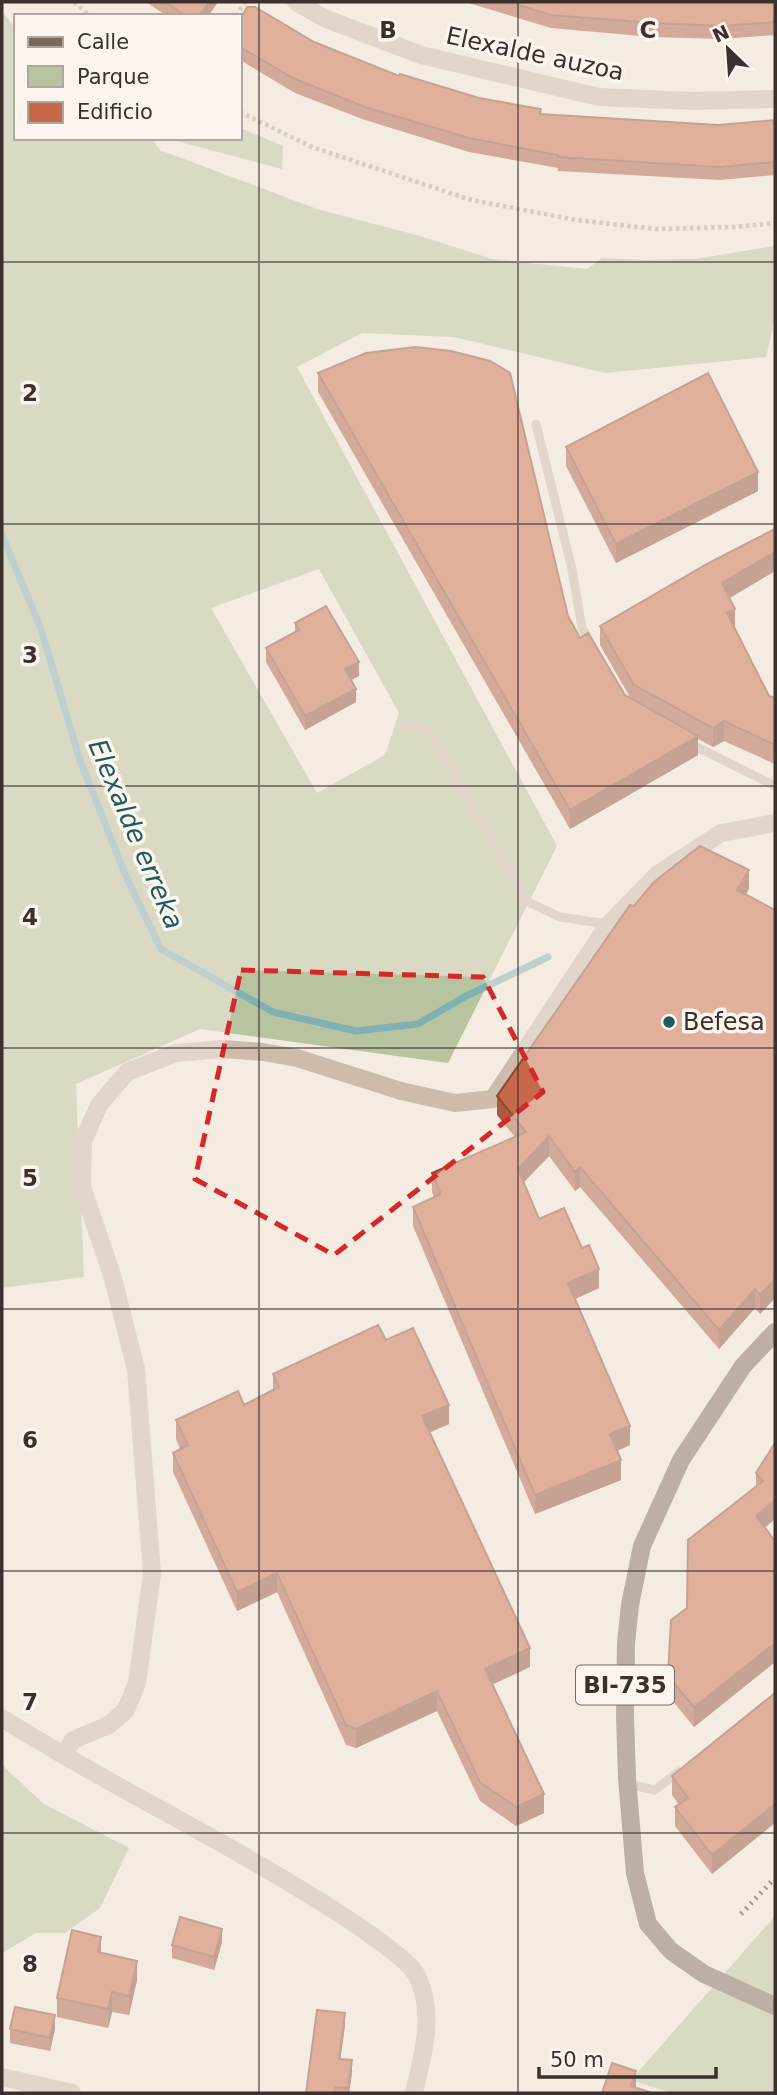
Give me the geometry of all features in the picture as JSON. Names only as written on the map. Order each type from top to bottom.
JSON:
[{"type":"main road","name":"BI-735","points":[[775,1332],[743,1366],[681,1460],[642,1546],[630,1605],[626,1643],[625,1716],[635,1873],[648,1924],[671,1951],[704,1974],[775,2006]]},
{"type":"street","name":"Elexalde auzoa","points":[[296,2],[336,23],[421,55],[599,97],[692,101],[775,99]]},
{"type":"street","points":[[64,1754],[73,1740],[108,1724],[126,1710],[137,1683],[152,1574],[136,1369],[112,1275],[82,1187],[83,1141],[99,1105],[127,1072],[176,1053],[223,1049],[297,1058],[401,1091],[455,1103],[493,1099],[608,925],[659,874],[721,833],[775,822]]},
{"type":"street","points":[[2,1718],[293,1883],[377,1938],[415,1972],[427,2006],[425,2042],[414,2093]]},
{"type":"street","points":[[2,2077],[72,2093]]},
{"type":"lane","points":[[536,424],[572,569],[582,628],[596,651]]},
{"type":"lane","points":[[402,724],[423,728],[432,736],[526,901],[560,917],[608,925]]},
{"type":"lane","points":[[685,741],[775,786]]},
{"type":"lane","points":[[628,1784],[655,1790],[688,1764]]},
{"type":"path","points":[[74,2],[88,14]]},
{"type":"path","points":[[242,113],[312,147],[471,200],[576,220],[656,229],[775,223]]},
{"type":"highlighted area","points":[[241,970],[483,977],[543,1092],[334,1255],[195,1179]]},
{"type":"green space","points":[[2,10],[14,27],[14,140],[152,140],[160,150],[317,209],[420,236],[492,259],[587,269],[602,258],[695,259],[775,246],[775,317],[766,357],[605,373],[454,337],[362,333],[297,367],[557,846],[448,1063],[200,1029],[76,1084],[84,1277],[2,1288]],"holes":[[[319,569],[399,713],[385,755],[317,793],[211,608]]]},
{"type":"green space","points":[[242,129],[283,146],[282,169],[173,140],[242,140]]},
{"type":"green space","points":[[2,1765],[44,1804],[129,1848],[100,1908],[65,1933],[36,1933],[2,1953]]},
{"type":"green space","points":[[775,1916],[775,2093],[671,2093],[631,2080]]},
{"type":"building","points":[[166,2],[209,2],[200,14],[183,14]]},
{"type":"building","points":[[508,2],[775,2],[775,22],[722,26],[652,23],[551,15]]},
{"type":"building","points":[[247,7],[255,7],[314,42],[399,76],[400,74],[479,98],[541,109],[540,114],[718,125],[775,120],[775,162],[720,167],[558,157],[469,138],[365,107],[295,79],[242,48],[242,16]]},
{"type":"building","points":[[415,347],[451,351],[490,361],[510,373],[568,616],[580,638],[588,633],[625,695],[698,736],[570,810],[318,373],[366,353]]},
{"type":"building","points":[[708,373],[758,472],[616,544],[566,447]]},
{"type":"building","points":[[775,529],[775,552],[722,583],[735,609],[727,613],[769,696],[775,698],[775,745],[724,721],[713,728],[634,685],[600,626],[707,564]]},
{"type":"building","points":[[326,606],[359,662],[345,669],[356,689],[305,716],[266,648],[299,630],[295,623]]},
{"type":"building","name":"Befesa","points":[[700,846],[749,870],[737,890],[775,910],[775,1279],[760,1295],[755,1289],[719,1330],[580,1167],[575,1172],[549,1136],[518,1169],[539,1219],[564,1208],[582,1248],[589,1245],[599,1269],[568,1283],[630,1426],[610,1434],[621,1460],[535,1495],[413,1207],[441,1194],[432,1173],[526,1132],[497,1096],[630,905],[634,906],[654,882]]},
{"type":"building","points":[[378,1325],[386,1340],[413,1328],[449,1405],[422,1416],[530,1648],[485,1669],[544,1794],[516,1807],[480,1782],[437,1691],[356,1729],[346,1725],[277,1573],[237,1592],[173,1453],[188,1445],[176,1420],[238,1391],[244,1405],[279,1387],[273,1374]]},
{"type":"building","points":[[775,1443],[775,1500],[756,1516],[775,1541],[775,1643],[694,1707],[668,1676],[671,1620],[687,1608],[688,1540],[763,1481],[756,1473]]},
{"type":"building","points":[[775,1693],[775,1804],[712,1855],[675,1807],[688,1798],[672,1776]]},
{"type":"building","points":[[180,1917],[222,1929],[214,1957],[172,1945]]},
{"type":"building","points":[[72,1930],[101,1937],[98,1952],[137,1961],[129,1996],[112,1992],[108,2009],[57,1998]]},
{"type":"building","points":[[15,2007],[55,2015],[50,2038],[10,2029]]},
{"type":"building","points":[[317,2010],[345,2013],[339,2059],[352,2060],[348,2088],[335,2087],[334,2093],[306,2093]]},
{"type":"building","points":[[612,2063],[636,2071],[631,2086],[652,2093],[602,2093]]},
{"type":"waterway","name":"Elexalde erreka","points":[[2,535],[41,629],[80,760],[125,874],[161,949],[273,1012],[356,1031],[418,1024],[466,996],[548,957]]},
{"type":"railway","points":[[741,1914],[775,1878]]},
{"type":"place","name":"Befesa","points":[[669,1022]]}]
